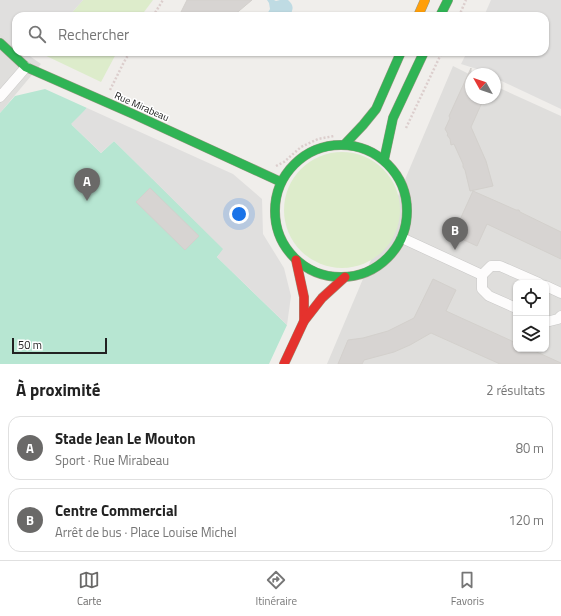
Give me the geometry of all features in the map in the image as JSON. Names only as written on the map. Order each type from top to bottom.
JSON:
[{"type":"main road","points":[[420,12],[425,0]]},
{"type":"main road","points":[[442,12],[448,0]]},
{"type":"main road","name":"Rue Mirabeau","points":[[0,43],[12,54]]},
{"type":"main road","name":"Rue Mirabeau","points":[[14,56],[26,67],[281,182]]},
{"type":"main road","points":[[345,144],[376,109],[399,56]]},
{"type":"main road","points":[[384,160],[393,118],[422,56]]},
{"type":"main road","points":[[345,144],[359,146],[384,160],[396,172],[404,188],[407,205],[407,222],[402,238],[392,254],[378,266],[362,274],[344,277],[327,276],[310,270],[296,260],[282,243],[275,224],[275,202],[281,182],[292,166],[307,153],[326,146],[345,144]]},
{"type":"main road","points":[[296,260],[304,297],[304,321]]},
{"type":"main road","points":[[284,364],[304,321],[322,298],[344,277]]},
{"type":"street","points":[[0,98],[26,67]]},
{"type":"street","points":[[402,238],[482,275]]},
{"type":"street","points":[[513,307],[490,296],[482,289],[482,275],[491,266],[500,266],[532,280]]},
{"type":"street","points":[[549,287],[561,293]]},
{"type":"street","points":[[549,321],[558,319],[561,316]]},
{"type":"path","points":[[156,12],[163,0]]},
{"type":"path","points":[[461,12],[466,0]]},
{"type":"path","points":[[104,101],[128,56]]},
{"type":"path","points":[[403,134],[440,56]]},
{"type":"path","points":[[284,162],[301,147],[318,140],[334,136]]},
{"type":"shaded area","points":[[0,0],[83,0],[72,12],[12,12],[12,43],[0,33]]},
{"type":"shaded area","points":[[491,0],[561,0],[561,109],[501,81],[501,68],[474,68],[461,64],[465,56],[549,56],[549,12],[486,12]]},
{"type":"shaded area","points":[[0,33],[12,43],[12,56],[30,56],[41,64],[0,113]]},
{"type":"shaded area","points":[[453,66],[465,72],[465,104],[501,104],[501,89],[561,116],[561,364],[327,364]]},
{"type":"shaded area","points":[[87,108],[233,174],[262,199],[263,234],[284,268],[291,296],[287,325],[217,257],[223,249],[114,141],[101,153],[71,124]]},
{"type":"green space","points":[[83,0],[153,0],[144,12],[72,12]]},
{"type":"green space","points":[[46,56],[115,56],[101,82]]},
{"type":"green space","points":[[45,89],[87,108],[72,125],[101,153],[114,141],[224,249],[217,257],[287,325],[269,364],[0,364],[0,113],[15,96]]},
{"type":"green space","points":[[342,152],[353,153],[364,157],[383,169],[395,188],[399,199],[399,221],[395,232],[383,251],[364,263],[353,267],[342,268],[331,267],[320,263],[301,251],[289,232],[285,221],[284,210],[285,199],[289,188],[301,169],[320,157],[331,153]]},
{"type":"water","points":[[267,0],[288,0],[293,8],[292,12],[268,12],[270,9]]},
{"type":"building","points":[[187,0],[252,0],[238,12],[181,12]]},
{"type":"building","points":[[465,81],[465,104],[481,104],[471,127],[486,161],[493,186],[470,191],[463,164],[454,144],[451,145],[445,129],[450,118],[449,116]]},
{"type":"building","points":[[150,188],[199,236],[185,250],[136,202]]},
{"type":"building","points":[[473,191],[519,210],[520,212],[561,232],[561,259],[487,224],[477,246],[453,235]]},
{"type":"building","points":[[433,279],[456,290],[446,311],[513,342],[513,352],[537,352],[561,364],[500,364],[431,333],[394,352],[364,360],[362,364],[338,364],[348,340],[363,338],[388,331],[414,318]]},
{"type":"traffic: fast","points":[[442,12],[448,0]]},
{"type":"traffic: fast","points":[[0,43],[12,54]]},
{"type":"traffic: fast","points":[[14,56],[26,67],[281,182]]},
{"type":"traffic: fast","points":[[345,144],[376,109],[399,56]]},
{"type":"traffic: fast","points":[[384,160],[393,118],[422,56]]},
{"type":"traffic: fast","points":[[334,145],[348,145],[366,150],[378,156],[388,164],[396,174],[402,186],[406,198],[407,211],[406,224],[402,236],[396,248],[388,258],[378,266],[366,272],[348,277],[334,277],[316,272],[304,266],[294,258],[286,248],[280,236],[275,218],[275,204],[280,186],[286,174],[294,164],[304,156],[316,150],[334,145]]},
{"type":"traffic: slow","points":[[420,12],[425,0]]},
{"type":"traffic: jam","points":[[296,260],[304,297],[304,321]]},
{"type":"traffic: jam","points":[[284,364],[304,321],[322,298],[345,277]]},
{"type":"place","name":"Stade Jean Le Mouton","points":[[87,201]]},
{"type":"place","name":"Centre Commercial","points":[[455,250]]}]
